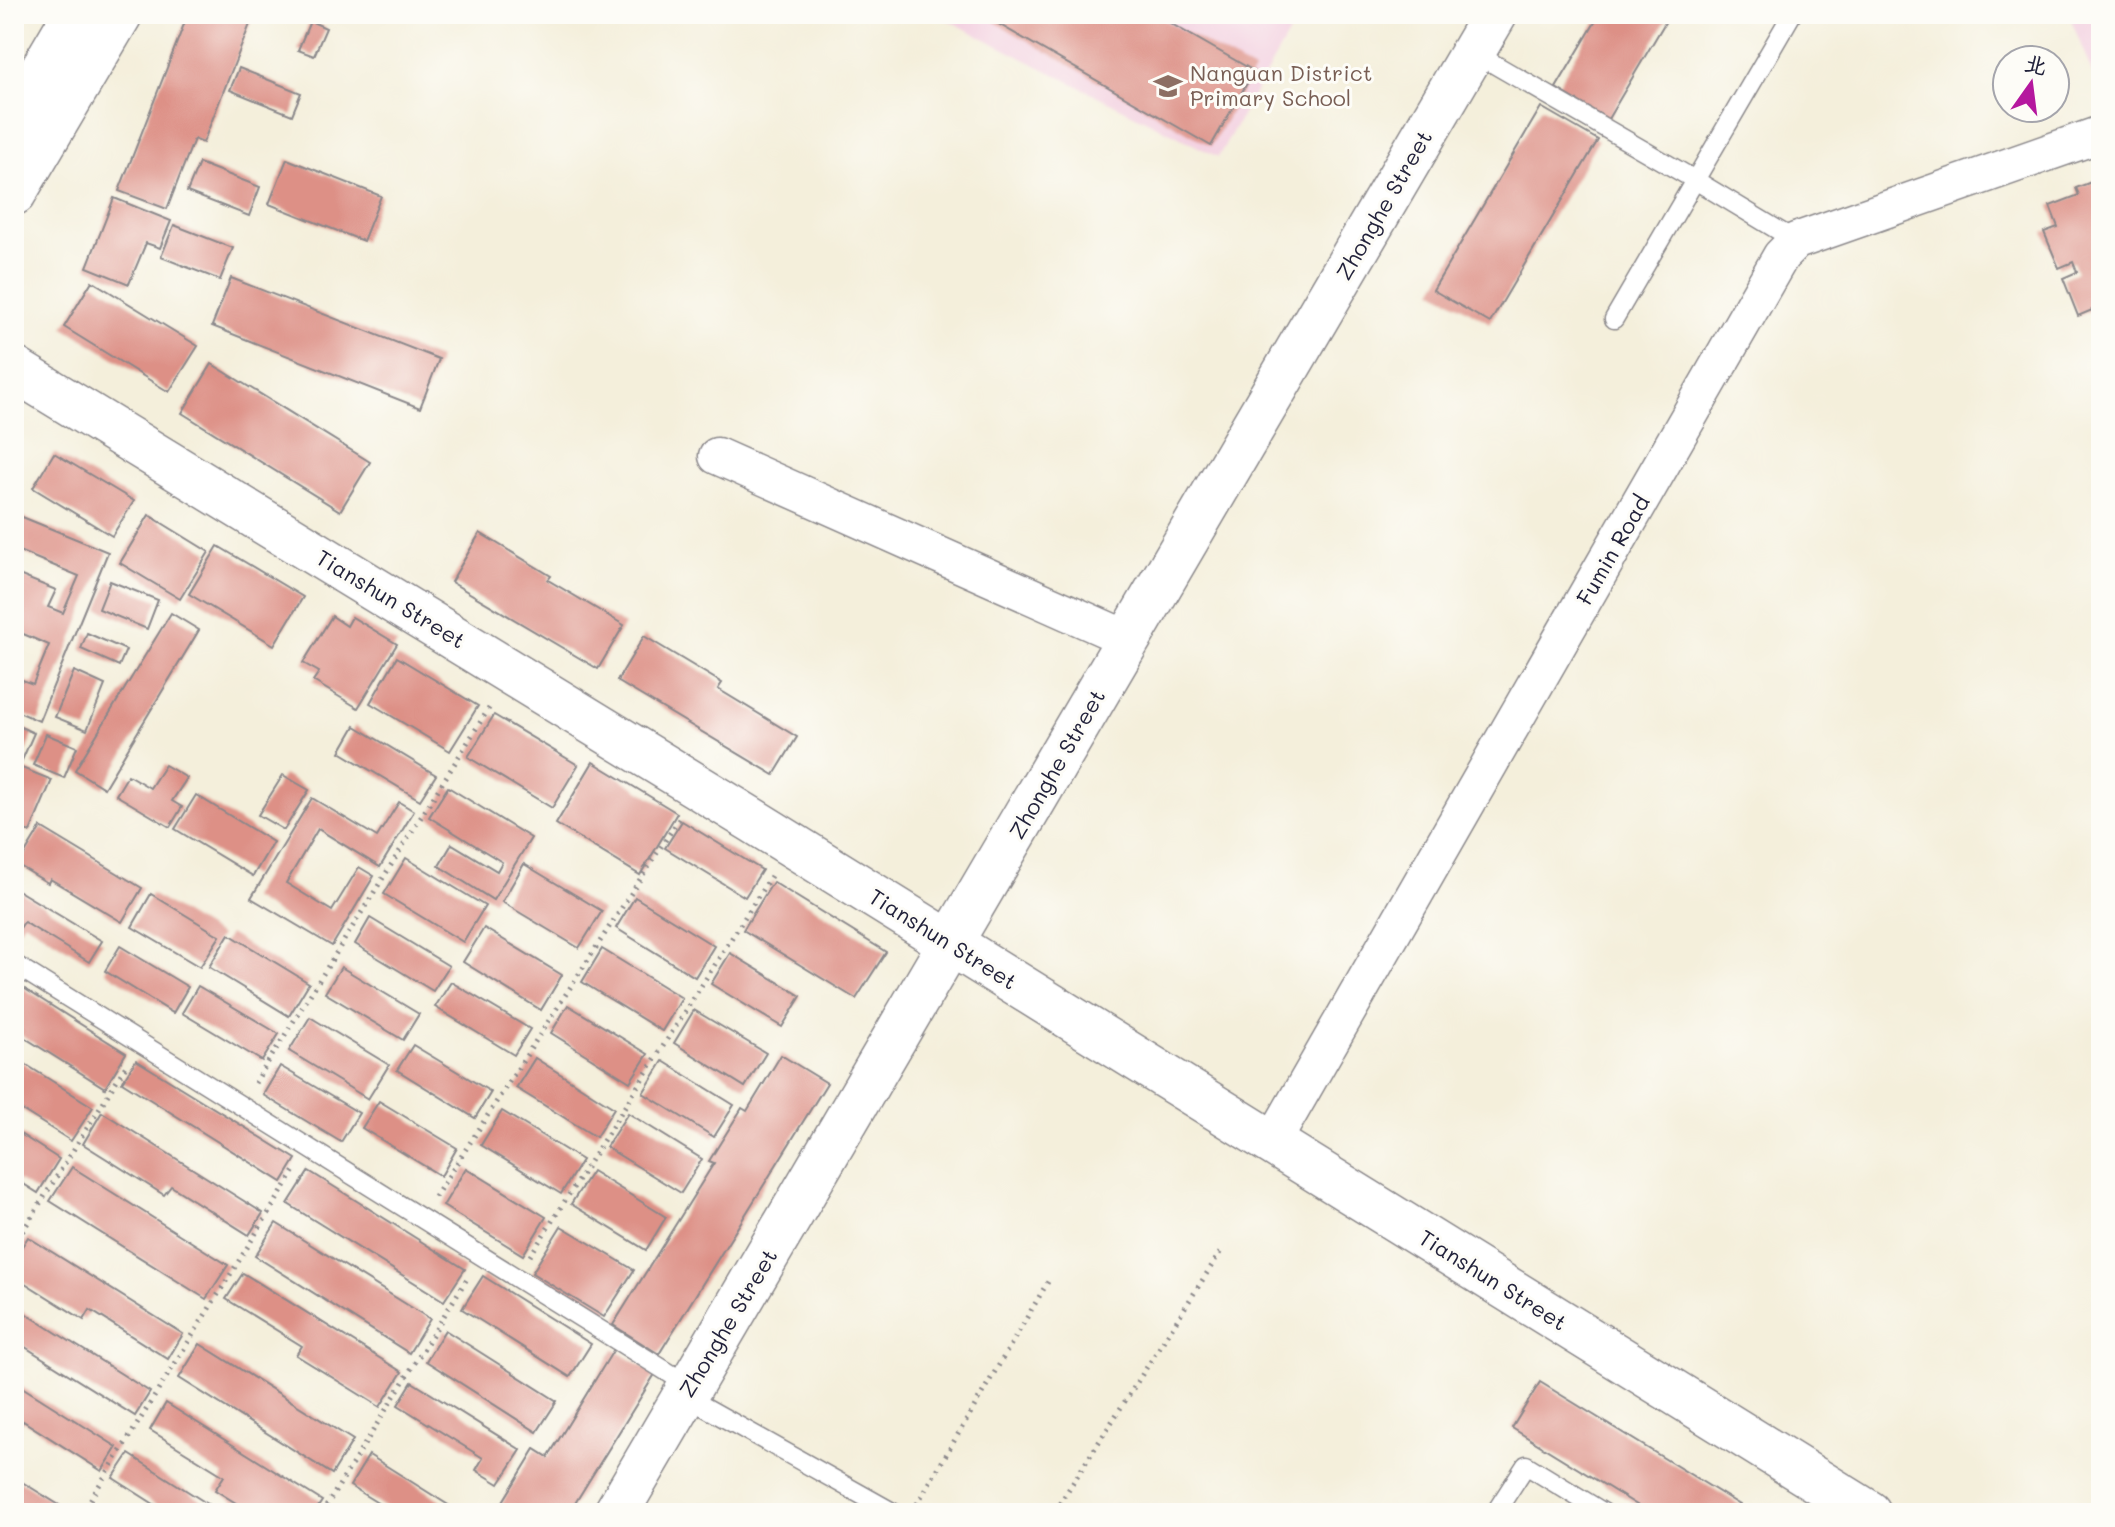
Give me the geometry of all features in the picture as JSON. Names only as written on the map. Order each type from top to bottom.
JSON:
[{"type":"street","points":[[14,118],[30,69],[75,14]]},
{"type":"street","points":[[14,193],[120,14]]},
{"type":"street","name":"Zhonghe Street","points":[[616,1513],[1494,14]]},
{"type":"street","points":[[1796,241],[2101,134]]},
{"type":"street","name":"Fumin Road","points":[[1272,1143],[1781,256],[1796,241]]},
{"type":"street","name":"Tianshun Street","points":[[14,369],[700,788],[1869,1513]]},
{"type":"street","points":[[717,456],[1130,640]]},
{"type":"lane","points":[[1614,319],[1792,14]]},
{"type":"lane","points":[[1473,52],[1796,241]]},
{"type":"lane","points":[[14,964],[516,1277],[688,1391],[894,1513]]},
{"type":"lane","points":[[1495,1513],[1526,1465],[1604,1513]]},
{"type":"path","points":[[241,1106],[511,673]]},
{"type":"path","points":[[422,1219],[700,788]]},
{"type":"path","points":[[516,1277],[791,845]]},
{"type":"path","points":[[14,1245],[140,1043]]},
{"type":"path","points":[[82,1513],[309,1148]]},
{"type":"path","points":[[1069,1513],[1058,1506],[1223,1248]]},
{"type":"path","points":[[322,1513],[481,1256]]},
{"type":"path","points":[[912,1513],[1049,1280]]},
{"type":"shaded area","name":"Nanguan District Primary School","points":[[936,14],[1300,14],[1218,157]]},
{"type":"shaded area","points":[[2069,14],[2101,14],[2101,96]]},
{"type":"building","points":[[188,14],[254,14],[203,143],[194,139],[167,209],[119,191]]},
{"type":"building","name":"Nanguan District Primary School","points":[[981,14],[1154,14],[1254,71],[1211,146]]},
{"type":"building","points":[[1600,14],[1670,14],[1608,119],[1556,88]]},
{"type":"building","points":[[310,21],[326,28],[314,56],[298,50]]},
{"type":"building","points":[[239,68],[301,93],[292,115],[230,90]]},
{"type":"building","points":[[1541,107],[1598,140],[1490,323],[1433,290]]},
{"type":"building","points":[[287,159],[381,196],[363,241],[269,204]]},
{"type":"building","points":[[199,163],[260,187],[249,216],[187,192]]},
{"type":"building","points":[[2101,178],[2101,331],[2092,310],[2078,316],[2063,278],[2077,272],[2073,262],[2059,268],[2044,232],[2058,227],[2050,206],[2079,195],[2076,188]]},
{"type":"building","points":[[114,198],[171,221],[160,248],[146,243],[129,284],[87,267]]},
{"type":"building","points":[[174,225],[233,248],[220,280],[161,257]]},
{"type":"building","points":[[231,278],[439,359],[420,408],[212,326]]},
{"type":"building","points":[[92,281],[198,346],[169,392],[64,327]]},
{"type":"building","points":[[212,364],[370,462],[340,511],[182,413]]},
{"type":"building","points":[[54,453],[134,501],[112,536],[33,488]]},
{"type":"building","points":[[15,514],[108,552],[39,721],[14,710],[14,677],[33,684],[49,645],[14,630],[14,586],[19,575],[56,590],[48,607],[63,613],[79,576],[14,549]]},
{"type":"building","points":[[149,515],[209,552],[180,599],[120,563]]},
{"type":"building","points":[[480,533],[551,576],[548,580],[624,625],[598,669],[451,582]]},
{"type":"building","points":[[218,546],[303,597],[274,645],[189,594]]},
{"type":"building","points":[[110,581],[158,600],[147,629],[99,609]]},
{"type":"building","points":[[171,613],[199,630],[104,788],[75,770]]},
{"type":"building","points":[[332,616],[347,626],[352,617],[397,644],[358,708],[313,681],[319,672],[303,663]]},
{"type":"building","points":[[87,633],[126,650],[119,666],[81,649]]},
{"type":"building","points":[[644,636],[722,683],[718,689],[797,737],[774,775],[617,681]]},
{"type":"building","points":[[397,657],[478,706],[450,751],[370,703]]},
{"type":"building","points":[[74,671],[105,685],[87,730],[55,717]]},
{"type":"building","points":[[494,715],[578,765],[552,808],[468,757]]},
{"type":"building","points":[[14,724],[34,733],[19,767],[52,780],[30,832],[14,826]]},
{"type":"building","points":[[355,726],[436,775],[420,800],[340,752]]},
{"type":"building","points":[[46,734],[77,747],[64,778],[33,765]]},
{"type":"building","points":[[593,762],[677,813],[640,875],[556,824]]},
{"type":"building","points":[[165,765],[187,778],[172,801],[182,807],[170,827],[116,795],[128,775],[150,788]]},
{"type":"building","points":[[283,775],[309,790],[284,830],[258,815]]},
{"type":"building","points":[[448,787],[531,838],[493,900],[439,866],[452,844],[497,871],[502,862],[429,817]]},
{"type":"building","points":[[196,795],[273,842],[253,876],[175,829]]},
{"type":"building","points":[[312,798],[377,837],[399,802],[414,811],[380,867],[318,829],[286,883],[332,911],[359,867],[374,876],[332,946],[251,898]]},
{"type":"building","points":[[682,821],[762,870],[745,897],[665,848]]},
{"type":"building","points":[[41,827],[142,888],[122,922],[50,879],[48,883],[18,865]]},
{"type":"building","points":[[406,858],[485,906],[463,942],[384,894]]},
{"type":"building","points":[[524,864],[602,911],[579,948],[502,902]]},
{"type":"building","points":[[773,882],[886,952],[856,999],[743,930]]},
{"type":"building","points":[[14,888],[102,941],[89,962],[24,922],[20,928],[14,925]]},
{"type":"building","points":[[151,894],[220,936],[200,967],[132,927]]},
{"type":"building","points":[[635,897],[714,946],[695,977],[616,928]]},
{"type":"building","points":[[370,918],[449,966],[433,991],[355,944]]},
{"type":"building","points":[[484,928],[562,975],[541,1010],[463,962]]},
{"type":"building","points":[[229,934],[309,983],[289,1016],[209,967]]},
{"type":"building","points":[[120,946],[188,987],[173,1013],[105,971]]},
{"type":"building","points":[[602,949],[682,998],[662,1031],[582,982]]},
{"type":"building","points":[[730,953],[801,996],[782,1027],[711,984]]},
{"type":"building","points":[[341,967],[419,1014],[403,1040],[325,993]]},
{"type":"building","points":[[14,982],[126,1053],[105,1088],[14,1031]]},
{"type":"building","points":[[451,982],[530,1029],[514,1055],[435,1007]]},
{"type":"building","points":[[198,986],[279,1034],[262,1061],[182,1013]]},
{"type":"building","points":[[568,1005],[648,1054],[630,1082],[551,1033]]},
{"type":"building","points":[[694,1010],[766,1053],[745,1087],[674,1043]]},
{"type":"building","points":[[310,1017],[389,1065],[368,1099],[289,1051]]},
{"type":"building","points":[[413,1045],[491,1092],[475,1118],[397,1070]]},
{"type":"building","points":[[781,1055],[827,1083],[659,1354],[613,1325],[714,1163],[709,1161],[742,1108],[747,1111]]},
{"type":"building","points":[[14,1057],[93,1107],[71,1141],[14,1105]]},
{"type":"building","points":[[535,1058],[614,1108],[596,1137],[516,1088]]},
{"type":"building","points":[[136,1060],[296,1159],[282,1182],[122,1082]]},
{"type":"building","points":[[663,1061],[734,1105],[714,1137],[643,1093]]},
{"type":"building","points":[[280,1066],[359,1113],[341,1142],[263,1095]]},
{"type":"building","points":[[379,1101],[457,1148],[441,1176],[362,1128]]},
{"type":"building","points":[[502,1111],[582,1160],[561,1194],[481,1145]]},
{"type":"building","points":[[102,1112],[263,1213],[249,1235],[171,1186],[164,1195],[83,1144]]},
{"type":"building","points":[[628,1113],[702,1159],[681,1193],[606,1147]]},
{"type":"building","points":[[14,1130],[59,1159],[38,1193],[14,1178]]},
{"type":"building","points":[[72,1167],[228,1265],[206,1299],[50,1201]]},
{"type":"building","points":[[466,1168],[546,1217],[523,1255],[443,1206]]},
{"type":"building","points":[[309,1171],[465,1269],[444,1301],[288,1204]]},
{"type":"building","points":[[592,1171],[666,1217],[646,1250],[571,1204]]},
{"type":"building","points":[[276,1223],[430,1319],[409,1353],[255,1256]]},
{"type":"building","points":[[561,1226],[634,1270],[604,1317],[532,1273]]},
{"type":"building","points":[[28,1237],[183,1334],[168,1359],[90,1310],[84,1320],[14,1276],[14,1259]]},
{"type":"building","points":[[243,1273],[402,1372],[380,1407],[296,1355],[302,1346],[226,1299]]},
{"type":"building","points":[[483,1276],[591,1344],[570,1377],[462,1309]]},
{"type":"building","points":[[14,1306],[150,1392],[135,1416],[14,1340]]},
{"type":"building","points":[[445,1330],[557,1401],[537,1432],[426,1361]]},
{"type":"building","points":[[200,1344],[353,1440],[332,1474],[179,1378]]},
{"type":"building","points":[[614,1349],[655,1374],[569,1513],[508,1513],[499,1508],[535,1449],[548,1457]]},
{"type":"building","points":[[14,1382],[117,1447],[102,1471],[23,1421],[18,1429],[14,1426]]},
{"type":"building","points":[[412,1382],[521,1450],[499,1484],[476,1470],[483,1458],[398,1405]]},
{"type":"building","points":[[1540,1382],[1753,1513],[1650,1513],[1512,1428]]},
{"type":"building","points":[[166,1403],[322,1501],[314,1513],[252,1513],[215,1490],[224,1476],[150,1430]]},
{"type":"building","points":[[129,1454],[223,1513],[168,1513],[113,1478]]},
{"type":"building","points":[[369,1455],[461,1513],[394,1513],[350,1486]]},
{"type":"building","points":[[14,1477],[72,1513],[14,1513]]},
{"type":"place","name":"Nanguan District Primary School","points":[[1168,86]]}]
